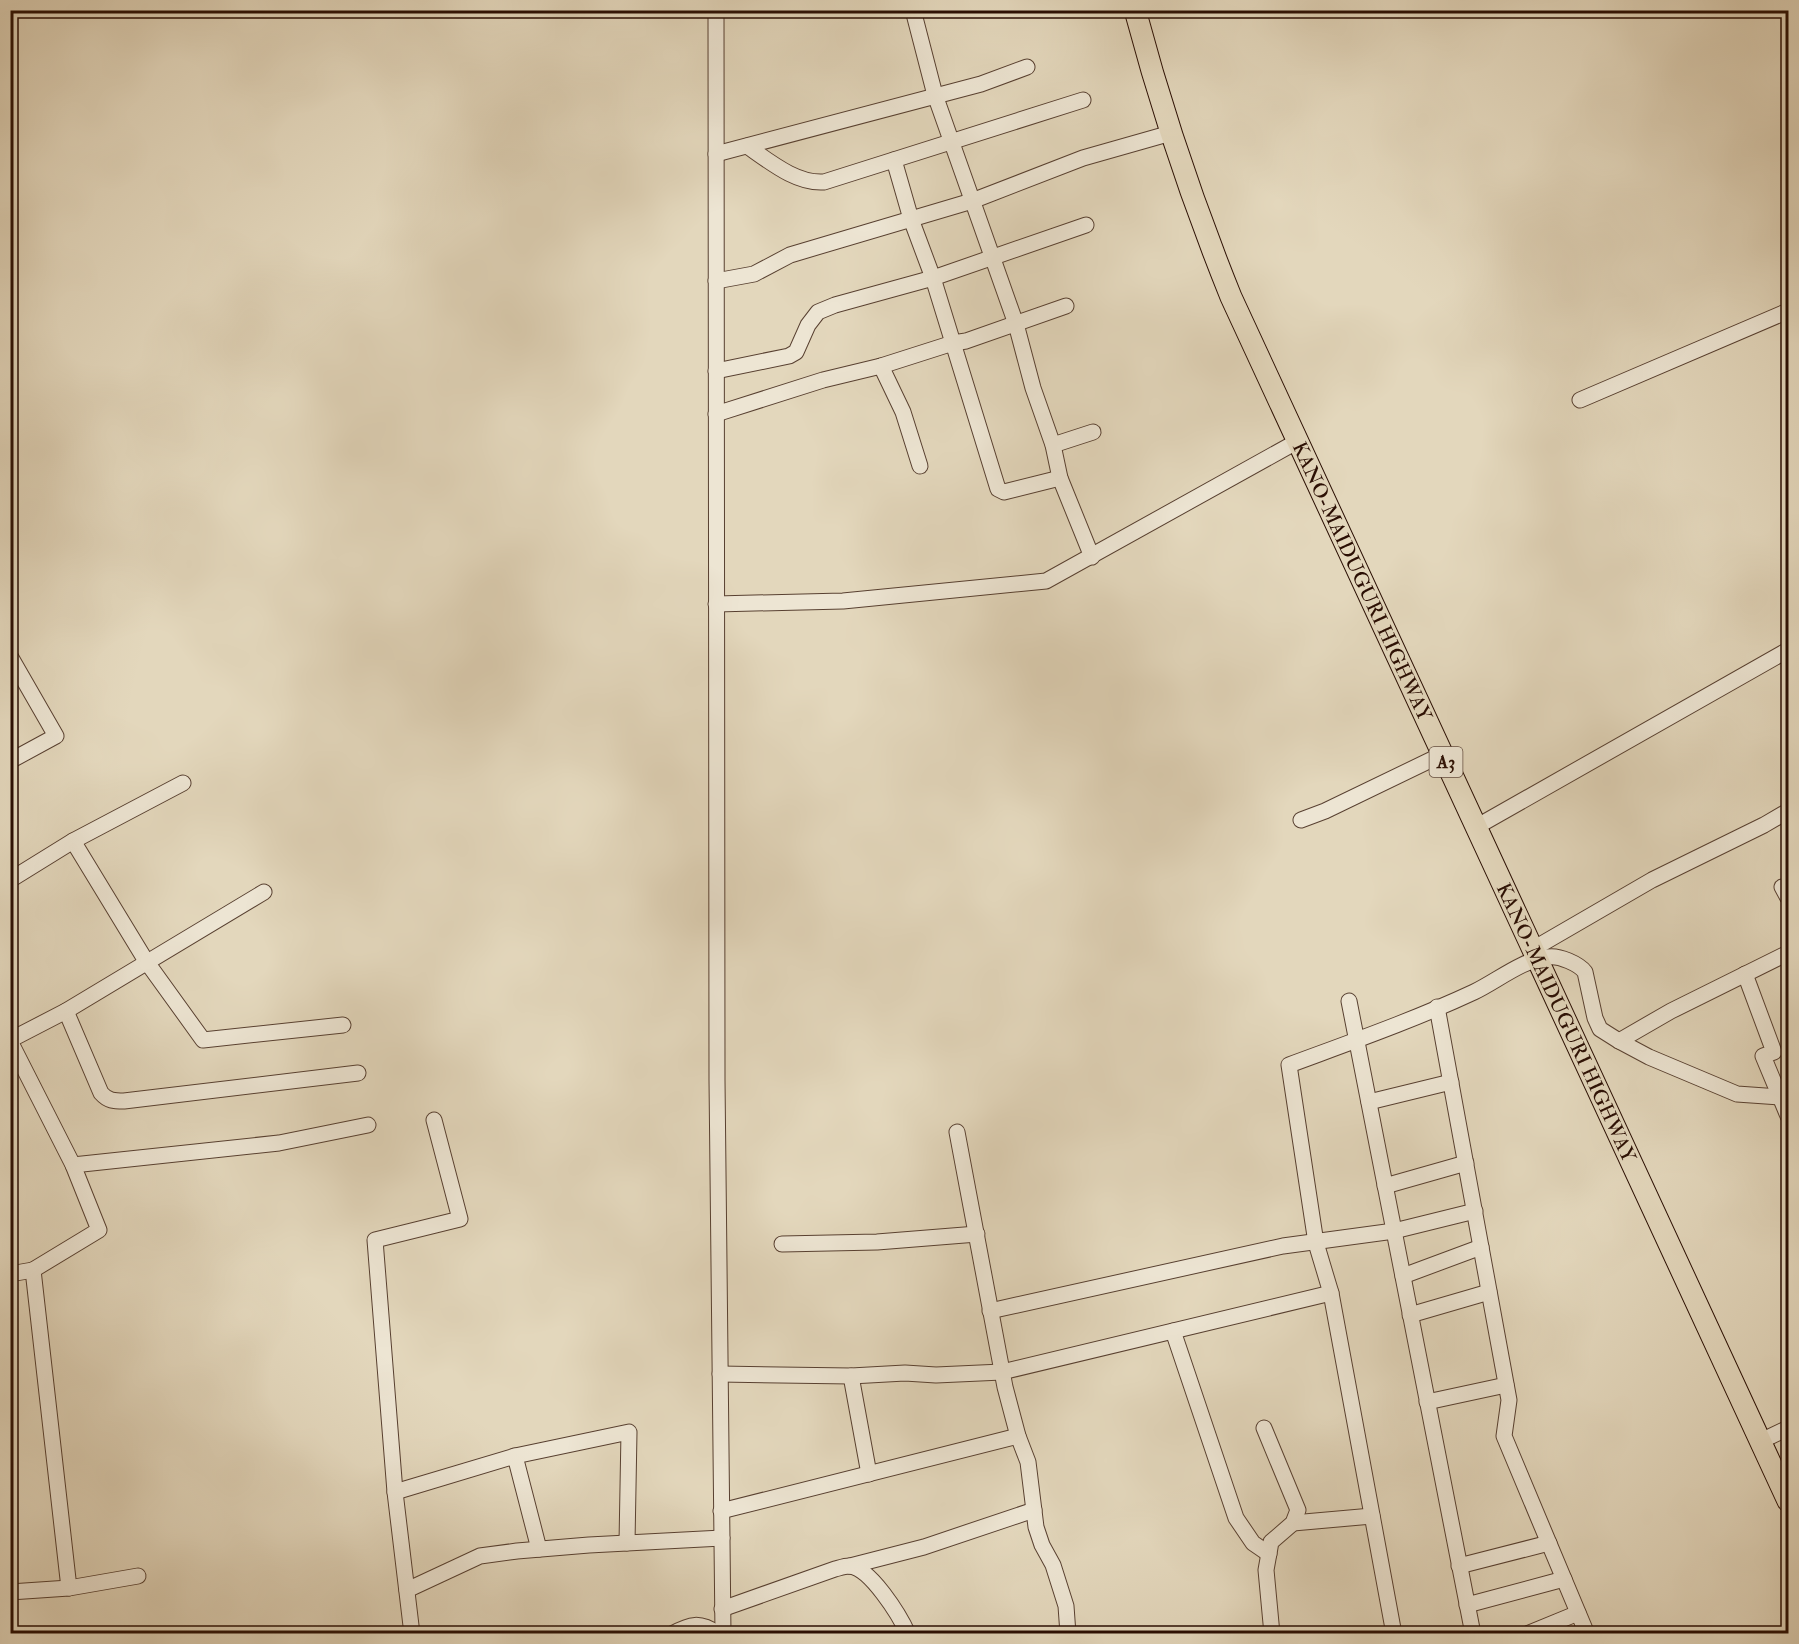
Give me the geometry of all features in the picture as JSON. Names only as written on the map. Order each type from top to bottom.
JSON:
[{"type":"highway","name":"KANO-MAIDUGURI HIGHWAY","points":[[1135,10],[1171,133],[1201,222],[1231,297],[1788,1501]]},
{"type":"street","points":[[716,10],[717,1080],[723,1634]]},
{"type":"street","points":[[913,10],[935,95],[1016,324],[1033,388],[1053,445],[1060,478],[1092,557]]},
{"type":"street","points":[[716,154],[981,84],[1027,67]]},
{"type":"street","points":[[747,146],[774,165],[808,182],[824,182],[1083,100]]},
{"type":"street","points":[[716,281],[754,274],[790,255],[972,201],[1083,158],[1171,133]]},
{"type":"street","points":[[894,160],[910,219],[933,278],[998,489],[1004,492],[1060,478]]},
{"type":"street","points":[[716,371],[789,357],[796,352],[808,325],[818,312],[835,305],[993,259],[1086,225]]},
{"type":"street","points":[[716,414],[823,380],[881,366],[966,340],[1066,306]]},
{"type":"street","points":[[1580,400],[1788,311]]},
{"type":"street","points":[[881,366],[903,412],[920,466]]},
{"type":"street","points":[[1053,445],[1093,432]]},
{"type":"street","points":[[716,604],[843,601],[1046,581],[1298,441]]},
{"type":"street","points":[[1476,826],[1788,650]]},
{"type":"street","points":[[10,656],[56,736],[10,761]]},
{"type":"street","points":[[1301,820],[1325,811],[1443,753]]},
{"type":"street","points":[[10,880],[73,841],[183,783]]},
{"type":"street","points":[[1394,1634],[1331,1293],[1316,1243],[1289,1065],[1474,992],[1652,880],[1788,811]]},
{"type":"street","points":[[73,841],[146,961],[203,1040],[343,1025]]},
{"type":"street","points":[[10,1274],[33,1270],[99,1230],[73,1165],[10,1040],[66,1011],[264,892]]},
{"type":"street","points":[[1619,1041],[1671,1011],[1788,953]]},
{"type":"street","points":[[1535,954],[1559,957],[1585,972],[1594,1018],[1600,1029],[1619,1041],[1649,1057],[1737,1094],[1780,1097]]},
{"type":"street","points":[[1745,974],[1781,1050],[1763,1056],[1788,1116]]},
{"type":"street","points":[[1349,1001],[1473,1634]]},
{"type":"street","points":[[1437,1007],[1509,1400],[1504,1436],[1587,1634]]},
{"type":"street","points":[[66,1011],[101,1093],[113,1101],[358,1073]]},
{"type":"street","points":[[1369,1102],[1451,1082]]},
{"type":"street","points":[[412,1634],[395,1492],[375,1240],[460,1219],[434,1120]]},
{"type":"street","points":[[73,1165],[279,1143],[368,1125]]},
{"type":"street","points":[[957,1132],[1002,1372],[1018,1436],[1028,1462],[1034,1510],[1042,1545],[1053,1565],[1066,1606],[1068,1634]]},
{"type":"street","points":[[1385,1186],[1466,1164]]},
{"type":"street","points":[[990,1311],[1282,1246],[1394,1231],[1475,1211]]},
{"type":"street","points":[[782,1244],[877,1242],[977,1234]]},
{"type":"street","points":[[1403,1276],[1481,1247]]},
{"type":"street","points":[[33,1270],[69,1588]]},
{"type":"street","points":[[1410,1315],[1489,1292]]},
{"type":"street","points":[[720,1374],[851,1376],[1002,1372],[1331,1293]]},
{"type":"street","points":[[1173,1331],[1236,1518],[1253,1543],[1269,1554]]},
{"type":"street","points":[[851,1376],[869,1474]]},
{"type":"street","points":[[1427,1402],[1506,1385]]},
{"type":"street","points":[[1264,1428],[1298,1510],[1293,1523],[1271,1542],[1266,1570],[1272,1634]]},
{"type":"street","points":[[1761,1441],[1788,1428]]},
{"type":"street","points":[[395,1492],[515,1456],[629,1432],[627,1543]]},
{"type":"street","points":[[721,1511],[1018,1436]]},
{"type":"street","points":[[515,1456],[539,1549]]},
{"type":"street","points":[[722,1609],[835,1569],[924,1546],[1034,1510]]},
{"type":"street","points":[[1293,1523],[1372,1516]]},
{"type":"street","points":[[407,1590],[480,1557],[539,1549],[722,1538]]},
{"type":"street","points":[[1459,1566],[1549,1543]]},
{"type":"street","points":[[850,1566],[868,1575],[903,1622],[908,1634]]},
{"type":"street","points":[[10,1592],[69,1588],[138,1576]]},
{"type":"street","points":[[1467,1605],[1564,1579]]},
{"type":"street","points":[[1527,1634],[1578,1613]]},
{"type":"street","points":[[672,1634],[689,1625],[704,1626],[718,1634]]}]
